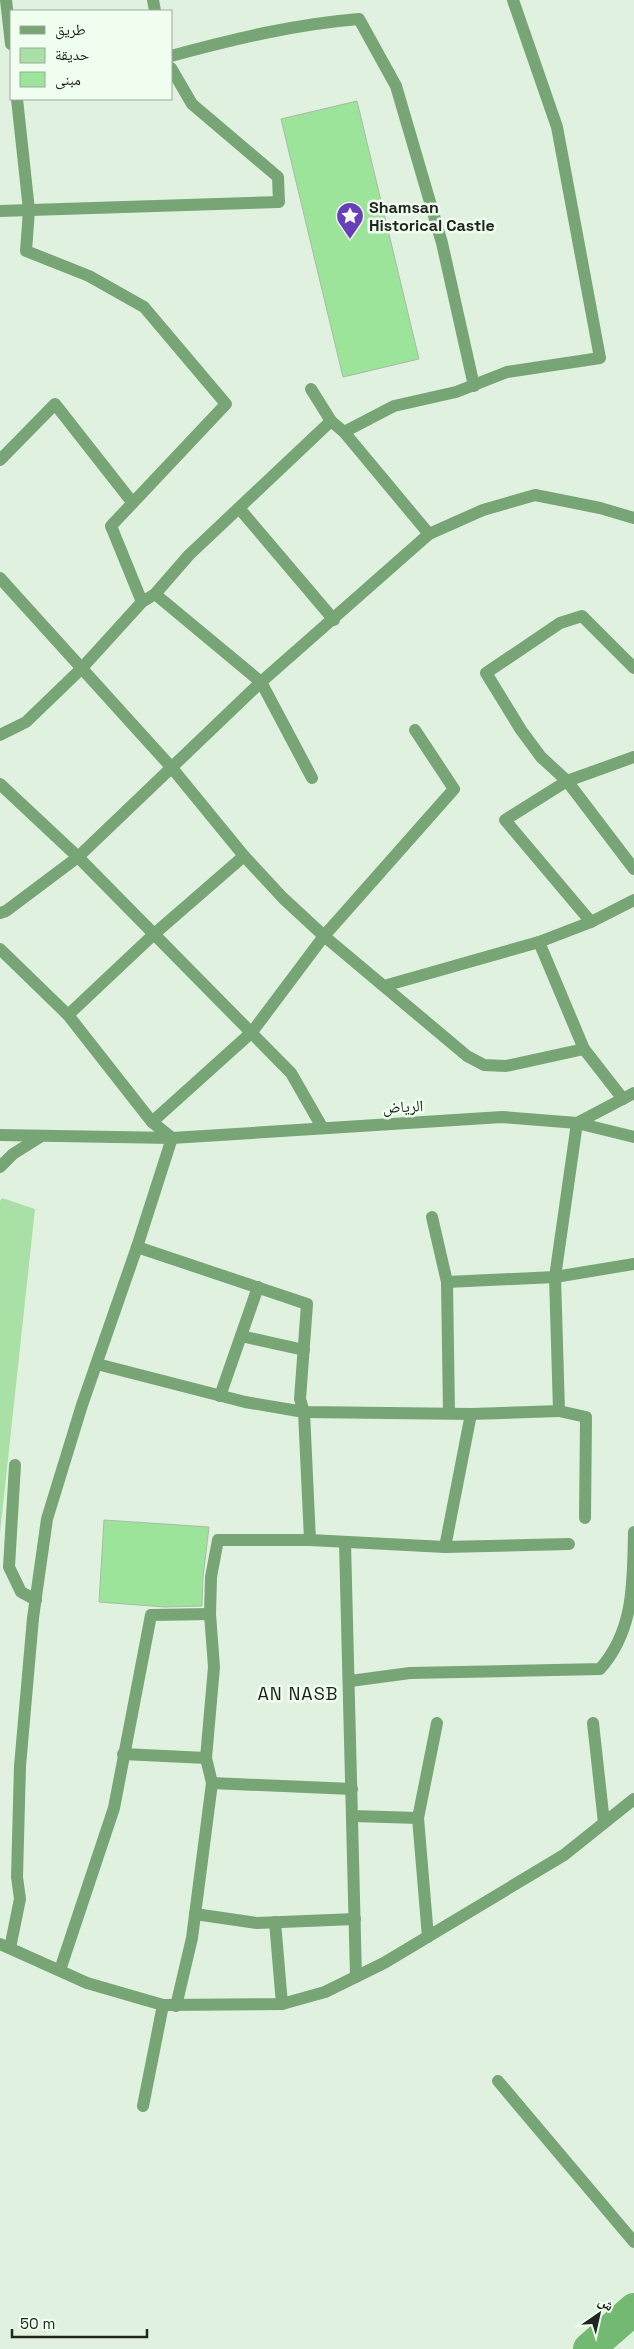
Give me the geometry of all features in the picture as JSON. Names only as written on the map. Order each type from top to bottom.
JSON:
[{"type":"street","points":[[344,432],[394,406],[474,386],[508,372],[600,358],[557,127],[513,0]]},
{"type":"street","points":[[8,2],[10,30]]},
{"type":"street","points":[[172,56],[222,42],[319,22],[359,19],[396,86],[442,243],[474,386]]},
{"type":"street","points":[[0,210],[279,202],[278,177],[192,104],[172,70]]},
{"type":"street","points":[[17,100],[29,210],[26,250],[89,276],[144,307],[226,404],[110,526],[142,602]]},
{"type":"street","points":[[311,389],[331,421],[344,432],[429,534]]},
{"type":"street","points":[[0,460],[55,404],[132,502]]},
{"type":"street","points":[[0,735],[26,722],[82,669],[142,602],[155,594],[189,555],[331,421]]},
{"type":"street","points":[[0,913],[6,911],[78,857],[261,682],[334,620],[429,534],[483,510],[535,495],[600,508],[634,518]]},
{"type":"street","points":[[239,508],[334,620]]},
{"type":"street","points":[[0,578],[172,768],[244,856],[283,898],[324,936],[467,1056],[484,1065],[506,1066],[584,1049]]},
{"type":"street","points":[[155,594],[261,682],[312,778]]},
{"type":"street","points":[[634,668],[582,616],[560,623],[486,673],[531,744],[541,757],[567,781],[634,869]]},
{"type":"street","points":[[152,1122],[252,1032],[324,936],[454,790],[415,730]]},
{"type":"street","points":[[591,922],[505,820],[567,781],[634,757]]},
{"type":"street","points":[[0,784],[78,857],[291,1073],[322,1128]]},
{"type":"street","points":[[68,1015],[153,935],[244,856]]},
{"type":"street","points":[[384,986],[539,942],[591,922],[634,900]]},
{"type":"street","points":[[539,942],[584,1049],[629,1096],[577,1123],[555,1277],[558,1411]]},
{"type":"street","points":[[0,949],[68,1015],[152,1122],[172,1138],[47,1519],[36,1600],[20,1766],[17,1877],[20,1899],[5,1946],[87,1982],[169,2006],[282,2004],[325,1992],[428,1937],[564,1855],[634,1799]]},
{"type":"street","name":"الرياض","points":[[0,1135],[172,1138],[502,1117],[577,1123],[634,1137]]},
{"type":"street","points":[[0,1167],[13,1154],[40,1137]]},
{"type":"street","points":[[432,1217],[447,1282],[450,1413]]},
{"type":"street","points":[[137,1247],[308,1304],[300,1399],[304,1412],[310,1540]]},
{"type":"street","points":[[447,1282],[555,1277],[634,1264]]},
{"type":"street","points":[[220,1396],[258,1288]]},
{"type":"street","points":[[241,1336],[304,1350]]},
{"type":"street","points":[[97,1364],[220,1396],[304,1412],[471,1414],[558,1411],[586,1417],[584,1518]]},
{"type":"street","points":[[444,1547],[471,1414]]},
{"type":"street","points":[[15,1465],[9,1568],[21,1592],[36,1600]]},
{"type":"street","points":[[350,1680],[410,1674],[600,1669],[615,1656],[623,1645],[630,1628],[633,1609],[634,1532]]},
{"type":"street","points":[[143,2106],[169,2006],[192,1938],[212,1782],[206,1758],[214,1667],[210,1614],[211,1577],[218,1540],[310,1540],[444,1547],[569,1544]]},
{"type":"street","points":[[345,1543],[350,1680],[356,1977]]},
{"type":"street","points":[[60,1970],[114,1808],[151,1615],[210,1614]]},
{"type":"street","points":[[593,1723],[604,1823]]},
{"type":"street","points":[[428,1937],[418,1818],[437,1724]]},
{"type":"street","points":[[124,1754],[206,1758]]},
{"type":"street","points":[[212,1782],[352,1789]]},
{"type":"street","points":[[353,1816],[418,1818]]},
{"type":"street","points":[[195,1914],[257,1923],[355,1919]]},
{"type":"street","points":[[276,1922],[282,2004]]},
{"type":"street","points":[[498,2081],[634,2242]]},
{"type":"green space","points":[[2,1198],[35,1209],[0,1533],[0,1201]]},
{"type":"building","points":[[357,101],[419,359],[343,377],[281,119]]},
{"type":"building","points":[[104,1520],[209,1527],[203,1577],[202,1606],[165,1607],[99,1602]]},
{"type":"waterway","points":[[589,2349],[634,2309]]},
{"type":"place","name":"Shamsan Historical Castle","points":[[350,240]]},
{"type":"district","name":"AN NASB","points":[[298,1694]]}]
